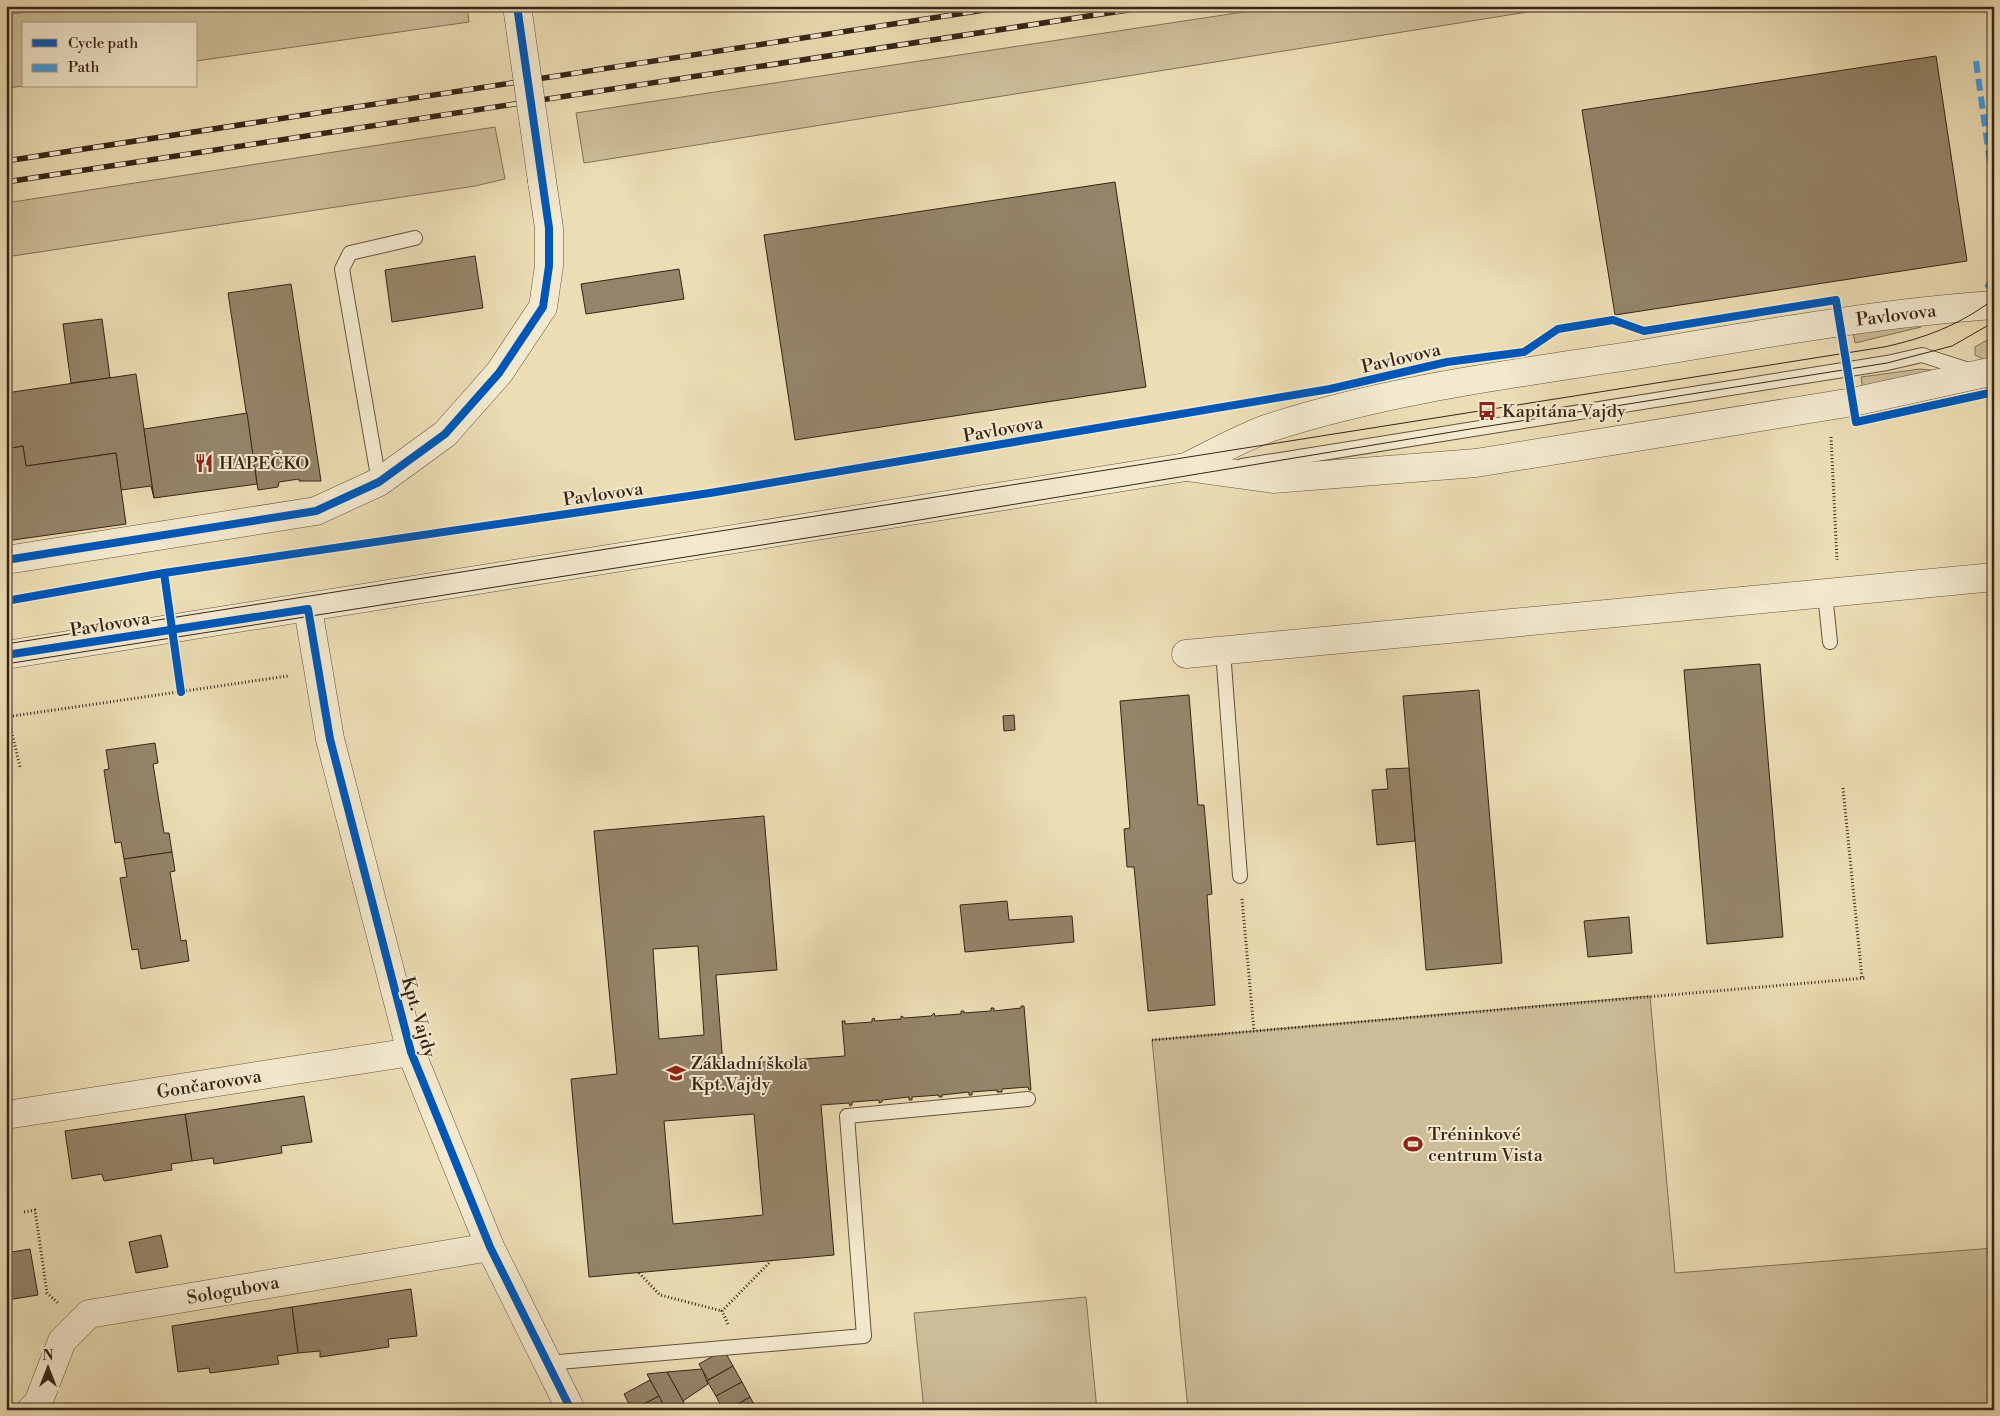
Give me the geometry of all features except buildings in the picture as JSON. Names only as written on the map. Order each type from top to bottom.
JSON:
[{"type":"street","points":[[6,560],[316,511],[379,482],[445,434],[498,373],[543,306],[549,266],[549,228],[517,6]]},
{"type":"street","name":"Pavlovova","points":[[6,655],[1186,467],[1267,429],[1340,409],[1461,381],[1840,322],[1920,311],[1994,305]]},
{"type":"street","name":"Pavlovova","points":[[1186,467],[1273,479],[1476,463],[1853,402],[1987,372]]},
{"type":"street","points":[[1186,654],[1994,577]]},
{"type":"street","name":"Kpt. Vajdy","points":[[308,608],[330,739],[411,1052],[490,1246],[571,1410]]},
{"type":"street","name":"Gončarovova","points":[[6,1115],[411,1052]]},
{"type":"street","name":"Sologubova","points":[[31,1410],[38,1403],[62,1341],[90,1314],[490,1246]]},
{"type":"lane","points":[[379,482],[342,269],[350,253],[415,238]]},
{"type":"lane","points":[[1830,642],[1832,593]]},
{"type":"lane","points":[[1223,651],[1240,876]]},
{"type":"lane","points":[[548,1363],[864,1336],[847,1116],[1028,1099]]},
{"type":"path","points":[[1831,431],[1832,593]]},
{"type":"path","points":[[7,717],[289,676],[291,685]]},
{"type":"path","points":[[180,683],[181,692]]},
{"type":"path","points":[[6,708],[20,767]]},
{"type":"path","points":[[1152,1040],[1863,978],[1843,788]]},
{"type":"path","points":[[1240,876],[1254,1031]]},
{"type":"path","points":[[24,1212],[36,1210],[47,1293],[80,1323]]},
{"type":"path","points":[[722,1310],[771,1261]]},
{"type":"path","points":[[639,1273],[660,1295],[722,1310]]},
{"type":"path","points":[[722,1310],[738,1347]]},
{"type":"shaded area","points":[[67,6],[467,6],[469,22],[198,61],[198,22],[22,22],[22,86],[6,88],[6,15]]},
{"type":"shaded area","points":[[1283,6],[1565,6],[584,163],[576,113]]},
{"type":"shaded area","points":[[495,127],[505,179],[475,186],[6,257],[6,203]]},
{"type":"shaded area","points":[[1920,323],[1921,327],[1855,343],[1853,332]]},
{"type":"shaded area","points":[[1994,336],[1994,359],[1985,360],[1975,355],[1975,347]]},
{"type":"shaded area","points":[[1920,369],[1931,370],[1934,374],[1863,390],[1861,377]]},
{"type":"shaded area","name":"Tréninkové centrum Vista","points":[[1650,996],[1675,1273],[1994,1248],[1994,1410],[1188,1410],[1152,1040]]},
{"type":"shaded area","points":[[1086,1297],[1097,1410],[924,1410],[914,1313]]},
{"type":"tram line","points":[[6,644],[1884,347],[1928,335],[1942,329],[1968,316],[1994,299]]},
{"type":"tram line","points":[[6,664],[883,526],[1470,429],[1887,363],[1952,346],[1994,322]]},
{"type":"railway","points":[[6,161],[1010,6]]},
{"type":"railway","points":[[6,182],[1154,6]]},
{"type":"marked path","points":[[1976,61],[1994,192]]},
{"type":"marked path","points":[[1987,288],[1994,276]]},
{"type":"cycle path","points":[[6,560],[316,511],[379,482],[445,434],[499,373],[543,307],[549,266],[549,228],[517,6]]},
{"type":"cycle path","points":[[6,601],[164,573],[710,493],[1330,389],[1447,362],[1524,352],[1558,329],[1613,320],[1644,331],[1836,300],[1856,422],[1994,392]]},
{"type":"cycle path","points":[[164,573],[181,692]]},
{"type":"cycle path","points":[[6,655],[308,609],[330,739],[411,1052],[490,1247],[571,1410]]},
{"type":"place","name":"Kapitána Vajdy","points":[[1487,411]]},
{"type":"place","name":"HAPEČKO","points":[[204,463]]},
{"type":"place","name":"Základní škola Kpt.Vajdy","points":[[676,1073]]},
{"type":"place","name":"Tréninkové centrum Vista","points":[[1413,1144]]}]
